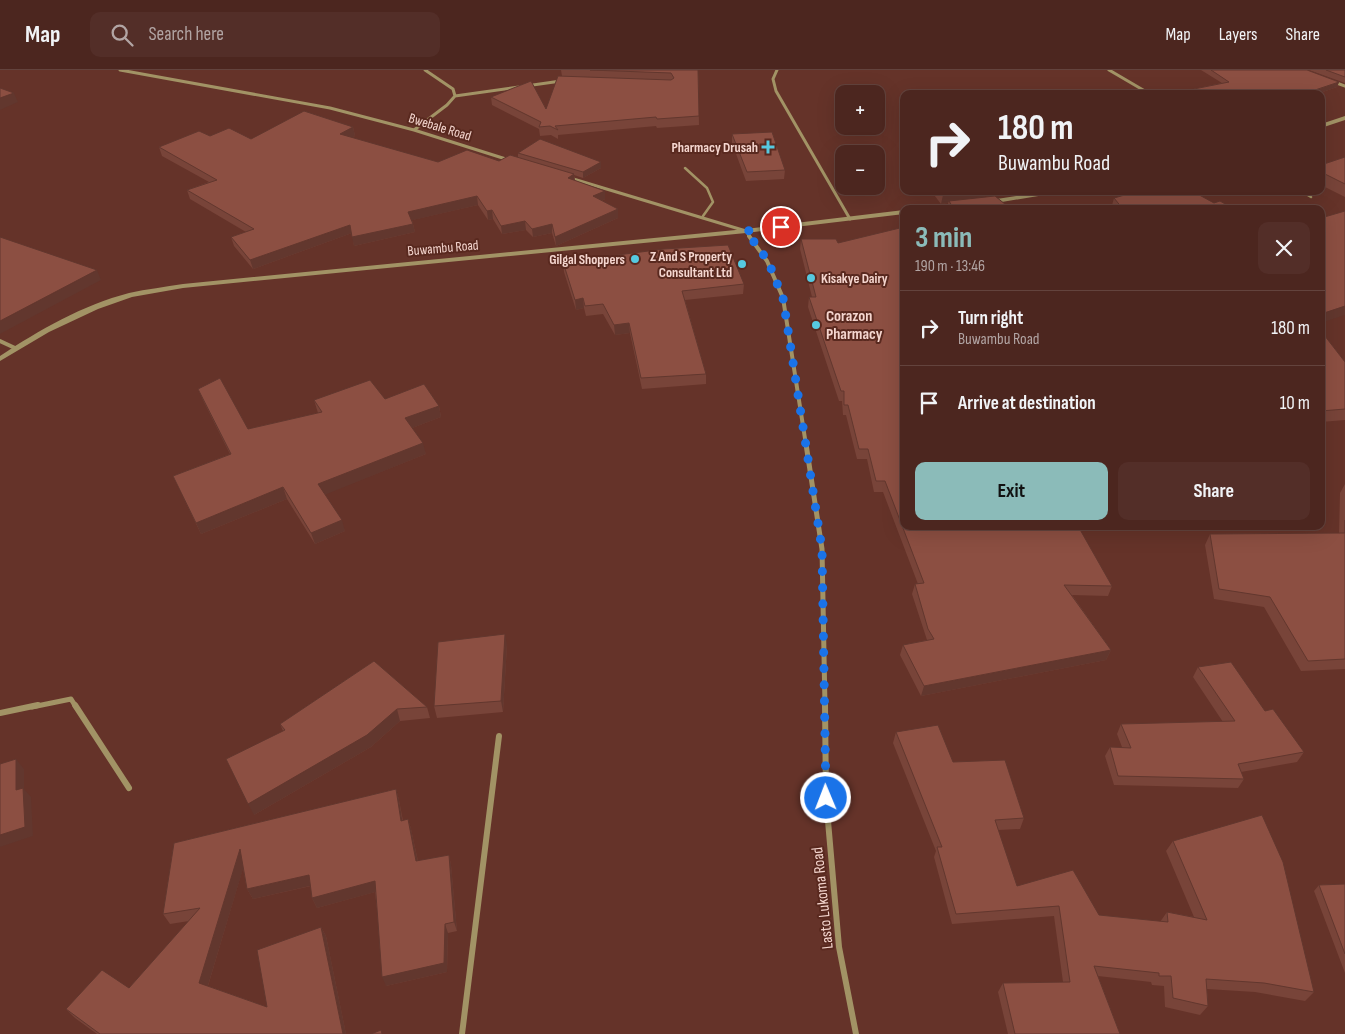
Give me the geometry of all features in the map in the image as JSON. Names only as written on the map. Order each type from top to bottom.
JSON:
[{"type":"street","name":"Bwebale Road","points":[[120,70],[330,108],[414,130],[514,162]]},
{"type":"street","points":[[425,70],[453,89],[455,96]]},
{"type":"street","points":[[777,70],[773,79],[776,91],[850,219]]},
{"type":"street","points":[[1109,70],[1143,90]]},
{"type":"street","points":[[1328,80],[1345,86]]},
{"type":"street","points":[[414,130],[447,105],[455,96],[541,83],[571,81]]},
{"type":"street","points":[[1325,125],[1345,118]]},
{"type":"street","points":[[569,178],[703,216],[746,231]]},
{"type":"street","points":[[984,203],[1038,195]]},
{"type":"street","name":"Buwambu Road","points":[[0,359],[15,348],[88,310],[131,295],[183,286],[746,231],[900,213]]},
{"type":"street","name":"Lasto Lukoma Road","points":[[746,231],[768,261],[783,298],[822,549],[826,798],[839,947],[856,1034]]},
{"type":"street","points":[[0,341],[15,348]]},
{"type":"street","points":[[0,713],[71,699],[129,788]]},
{"type":"street","points":[[462,1034],[499,736]]},
{"type":"lane","points":[[685,168],[710,193],[713,202],[703,216]]},
{"type":"lane","points":[[1308,195],[1312,197]]},
{"type":"building","points":[[590,70],[698,70],[699,116],[657,119],[656,117],[555,126],[558,130],[550,126],[539,127],[541,122],[491,97],[531,81],[546,109],[558,76],[671,80],[674,78],[671,73]]},
{"type":"building","points":[[1211,70],[1307,70],[1339,82],[1315,90],[1189,90],[1229,82]]},
{"type":"building","points":[[1326,70],[1345,70],[1345,77]]},
{"type":"building","points":[[0,88],[14,93],[0,98]]},
{"type":"building","points":[[304,111],[353,127],[340,134],[438,162],[467,150],[499,161],[510,155],[574,174],[568,178],[605,191],[593,196],[618,209],[555,237],[552,224],[532,229],[525,221],[501,226],[492,210],[487,211],[477,196],[408,212],[413,224],[352,237],[350,225],[250,260],[231,237],[254,229],[187,190],[217,180],[159,147],[199,131],[210,136],[229,128],[251,139]]},
{"type":"building","points":[[772,132],[785,170],[747,172],[732,134]]},
{"type":"building","points":[[540,139],[601,162],[583,172],[518,153]]},
{"type":"building","points":[[1345,157],[1345,184],[1325,174],[1325,164]]},
{"type":"building","points":[[1125,195],[1199,195],[1214,203],[1220,201],[1227,205],[1120,205],[1114,198]]},
{"type":"building","points":[[995,196],[1006,205],[952,205],[949,201]]},
{"type":"building","points":[[1345,211],[1345,306],[1325,313],[1325,217]]},
{"type":"building","points":[[900,228],[900,520],[885,481],[876,481],[868,449],[859,449],[848,405],[844,405],[844,391],[841,391],[809,297],[816,297],[801,239],[836,239],[838,243]]},
{"type":"building","points":[[0,237],[97,270],[0,321]]},
{"type":"building","points":[[728,245],[744,284],[682,291],[706,374],[641,378],[629,323],[614,325],[603,304],[585,306],[583,298],[575,300],[563,262],[664,249]]},
{"type":"building","points":[[1325,336],[1345,362],[1345,409],[1325,411]]},
{"type":"building","points":[[220,378],[248,429],[322,412],[314,400],[370,380],[385,399],[424,384],[439,406],[405,418],[423,443],[318,484],[342,520],[311,533],[283,487],[196,523],[173,476],[231,454],[198,389]]},
{"type":"building","points":[[904,530],[1080,530],[1112,586],[1064,585],[1111,650],[924,686],[903,645],[934,639],[928,629],[915,584],[924,583]]},
{"type":"building","points":[[1345,533],[1345,659],[1308,661],[1270,597],[1219,589],[1210,534]]},
{"type":"building","points":[[505,634],[501,701],[434,706],[438,642]]},
{"type":"building","points":[[374,661],[427,707],[397,709],[367,735],[248,804],[226,759],[285,730],[280,724]]},
{"type":"building","points":[[1231,662],[1265,711],[1273,709],[1304,752],[1238,764],[1244,779],[1118,776],[1110,747],[1131,748],[1121,724],[1235,721],[1198,667]]},
{"type":"building","points":[[938,725],[953,762],[1005,760],[1024,818],[995,820],[1017,886],[1073,870],[1099,915],[1168,922],[1167,912],[1207,920],[1173,841],[1262,815],[1283,862],[1314,992],[1264,983],[1206,979],[1208,1006],[1173,998],[1171,976],[1159,976],[1159,973],[1094,966],[1120,1034],[1015,1034],[1003,983],[1070,982],[1059,906],[956,914],[937,847],[942,847],[896,732]]},
{"type":"building","points":[[16,759],[16,790],[23,788],[25,827],[0,835],[0,764]]},
{"type":"building","points":[[396,789],[401,821],[408,819],[416,861],[449,855],[454,922],[445,924],[444,963],[382,977],[375,881],[312,898],[309,875],[247,889],[240,849],[199,983],[267,1007],[257,950],[321,927],[343,1034],[100,1034],[66,1009],[102,970],[129,988],[200,908],[163,914],[174,843]]},
{"type":"building","points":[[1345,884],[1345,954],[1319,885]]},
{"type":"building","points":[[381,1030],[382,1034],[371,1034]]},
{"type":"place","name":"Pharmacy Drusah","points":[[768,147]]},
{"type":"place","name":"Gilgal Shoppers","points":[[635,259]]},
{"type":"place","name":"Z And S Property Consultant Ltd","points":[[742,264]]},
{"type":"place","name":"Kisakye Dairy","points":[[811,278]]},
{"type":"place","name":"Corazon Pharmacy","points":[[816,325]]},
{"type":"route","points":[[781,227],[746,231],[768,261],[783,298],[822,549],[826,798]]}]
